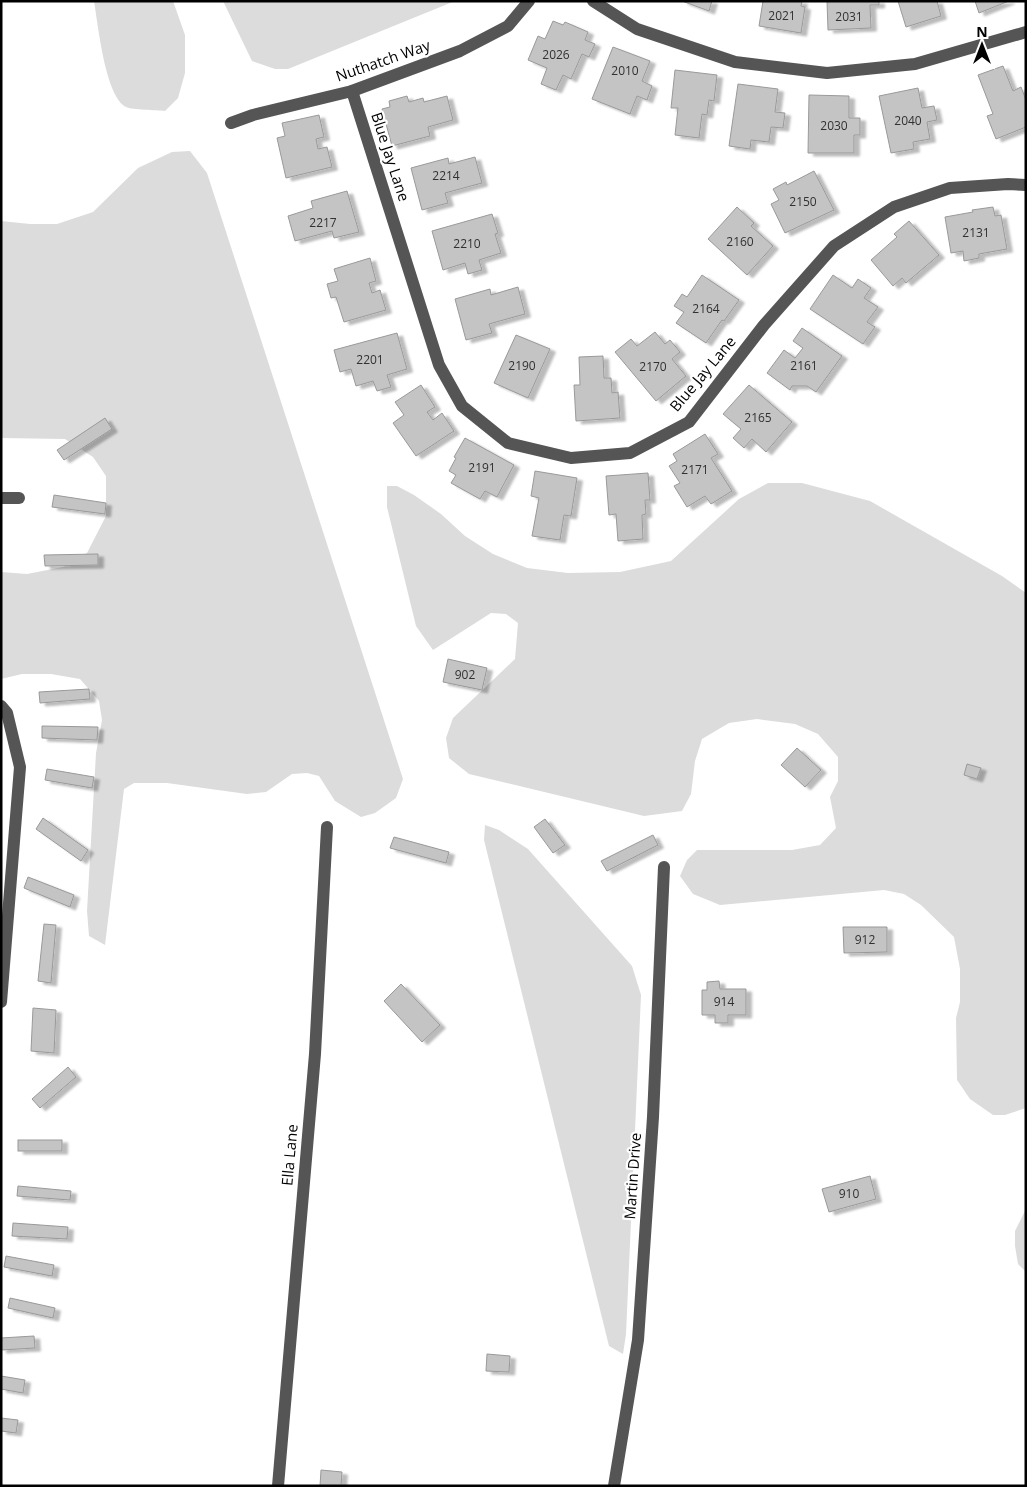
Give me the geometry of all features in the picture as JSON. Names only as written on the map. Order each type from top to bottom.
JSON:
[{"type":"street","name":"Nuthatch Way","points":[[231,123],[253,115],[352,91],[460,51],[508,26],[529,1]]},
{"type":"street","points":[[592,1],[637,30],[735,62],[827,73],[915,64],[1025,35]]},
{"type":"street","name":"Blue Jay Lane","points":[[352,91],[440,365],[462,406],[508,443],[571,458],[630,453],[689,422],[764,325],[834,246],[894,207],[950,188],[1008,184],[1026,186]]},
{"type":"street","points":[[1,498],[19,498]]},
{"type":"street","points":[[1,706],[7,713],[20,767],[1,1002]]},
{"type":"street","name":"Ella Lane","points":[[278,1486],[315,1054],[327,828]]},
{"type":"street","name":"Martin Drive","points":[[614,1486],[638,1340],[653,1116],[664,867]]},
{"type":"shaded area","points":[[94,1],[173,1],[185,35],[185,73],[178,98],[165,111],[129,108],[119,100],[108,75],[100,42]]},
{"type":"shaded area","points":[[223,1],[455,1],[288,69],[275,69],[252,61]]},
{"type":"shaded area","points":[[190,151],[207,173],[403,779],[396,798],[375,813],[361,817],[335,801],[319,776],[307,773],[292,774],[266,792],[247,794],[167,783],[134,783],[124,789],[105,945],[89,936],[87,911],[96,753],[102,720],[99,701],[80,679],[51,674],[22,674],[1,679],[1,572],[27,574],[63,567],[87,553],[106,516],[106,476],[93,457],[65,439],[1,438],[1,221],[57,224],[93,212],[138,168],[172,152]]},
{"type":"shaded area","points":[[768,483],[802,483],[870,501],[1002,576],[1026,593],[1026,1108],[1005,1115],[993,1115],[970,1099],[957,1080],[956,1018],[960,1002],[960,969],[954,937],[921,905],[904,894],[884,890],[720,905],[693,894],[680,876],[687,860],[697,850],[792,850],[820,845],[836,828],[830,797],[838,781],[838,757],[818,734],[795,724],[757,719],[729,723],[702,739],[695,761],[691,794],[682,811],[644,816],[469,774],[449,758],[446,738],[453,718],[515,659],[518,623],[506,614],[491,613],[433,650],[416,626],[387,507],[387,486],[397,486],[414,495],[441,514],[465,536],[493,554],[527,568],[568,573],[620,572],[671,561],[739,499]]},
{"type":"shaded area","points":[[485,825],[499,830],[528,849],[632,966],[641,995],[626,1334],[623,1354],[609,1346],[484,840]]},
{"type":"shaded area","points":[[1026,1209],[1026,1272],[1018,1264],[1015,1231]]},
{"type":"building","points":[[682,1],[712,1],[709,11]]},
{"type":"building","points":[[763,1],[802,1],[801,6],[805,7],[801,33],[759,26]]},
{"type":"building","points":[[827,1],[879,1],[879,5],[870,5],[871,28],[828,30]]},
{"type":"building","points":[[898,1],[937,1],[941,16],[906,27]]},
{"type":"building","points":[[975,1],[1009,1],[979,13]]},
{"type":"building","points":[[553,21],[563,25],[565,22],[588,32],[585,40],[595,44],[589,57],[582,54],[571,79],[563,75],[556,90],[541,84],[547,68],[528,60],[538,36],[545,39]]},
{"type":"building","points":[[613,47],[650,61],[642,81],[652,86],[647,100],[637,96],[630,114],[592,99]]},
{"type":"building","points":[[1003,66],[1013,91],[1021,87],[1026,100],[1026,127],[996,139],[987,116],[993,114],[978,75]]},
{"type":"building","points":[[675,70],[717,75],[714,101],[709,100],[707,115],[702,114],[699,138],[675,135],[678,108],[671,108]]},
{"type":"building","points":[[738,84],[778,89],[775,112],[785,113],[783,128],[771,127],[769,142],[751,140],[750,149],[729,146]]},
{"type":"building","points":[[918,88],[922,108],[934,106],[937,120],[927,122],[930,139],[913,142],[914,149],[891,153],[879,96]]},
{"type":"building","points":[[809,95],[849,96],[849,118],[860,118],[860,135],[854,135],[854,153],[808,153]]},
{"type":"building","points":[[407,96],[409,102],[423,98],[424,102],[447,96],[453,120],[428,127],[430,136],[392,146],[382,109],[390,107],[389,101]]},
{"type":"building","points":[[319,115],[324,137],[316,139],[318,149],[327,147],[332,167],[286,178],[277,138],[285,136],[282,123]]},
{"type":"building","points":[[475,157],[482,183],[445,193],[448,203],[422,210],[411,168],[448,158],[449,164]]},
{"type":"building","points":[[814,171],[834,210],[785,233],[771,204],[779,200],[773,189],[786,182],[787,185]]},
{"type":"building","points":[[347,191],[359,232],[334,238],[332,231],[295,241],[288,216],[313,208],[311,201]]},
{"type":"building","points":[[737,207],[754,223],[751,226],[773,246],[747,275],[708,239]]},
{"type":"building","points":[[993,207],[995,216],[1001,215],[1007,249],[979,254],[979,258],[964,261],[963,251],[951,253],[945,217]]},
{"type":"building","points":[[492,214],[498,233],[495,234],[501,253],[479,260],[482,270],[468,274],[465,263],[443,270],[432,231]]},
{"type":"building","points":[[909,221],[939,255],[906,283],[902,278],[893,286],[871,260],[897,237],[894,234]]},
{"type":"building","points":[[370,258],[376,281],[369,283],[372,293],[380,290],[386,310],[344,322],[336,297],[331,298],[327,284],[338,281],[334,269]]},
{"type":"building","points":[[702,275],[739,300],[706,343],[676,323],[684,312],[674,306],[682,294],[687,297]]},
{"type":"building","points":[[833,275],[852,288],[858,279],[871,288],[864,298],[878,307],[867,322],[875,327],[863,344],[810,309]]},
{"type":"building","points":[[518,287],[525,314],[489,324],[492,333],[466,340],[455,299],[490,289],[491,295]]},
{"type":"building","points":[[802,328],[842,356],[816,392],[807,386],[792,386],[790,390],[767,373],[784,350],[795,358],[803,348],[793,341]]},
{"type":"building","points":[[655,332],[665,344],[670,340],[680,352],[672,359],[686,376],[656,401],[615,352],[631,339],[637,346]]},
{"type":"building","points":[[397,333],[407,369],[387,375],[391,387],[377,391],[373,381],[356,386],[351,369],[340,372],[334,350]]},
{"type":"building","points":[[516,335],[550,349],[528,398],[494,383]]},
{"type":"building","points":[[603,356],[604,378],[611,378],[612,393],[618,392],[620,418],[576,421],[574,385],[580,385],[579,357]]},
{"type":"building","points":[[421,385],[435,407],[427,412],[433,420],[442,413],[454,431],[416,456],[393,423],[404,415],[395,402]]},
{"type":"building","points":[[749,385],[792,422],[766,452],[752,439],[744,448],[733,438],[741,429],[723,414]]},
{"type":"building","points":[[105,418],[112,429],[64,460],[57,450]]},
{"type":"building","points":[[705,434],[718,454],[711,458],[732,491],[711,504],[705,496],[687,507],[674,486],[680,483],[669,466],[677,461],[673,454]]},
{"type":"building","points":[[465,438],[514,465],[497,497],[485,491],[480,499],[451,483],[456,475],[449,471],[456,458],[454,457]]},
{"type":"building","points":[[535,471],[577,478],[571,516],[564,515],[560,540],[532,536],[539,498],[531,496]]},
{"type":"building","points":[[648,473],[650,500],[645,500],[646,514],[642,515],[643,539],[618,541],[616,514],[609,515],[606,476]]},
{"type":"building","points":[[54,495],[106,503],[105,514],[52,507]]},
{"type":"building","points":[[98,554],[98,565],[45,566],[44,555]]},
{"type":"building","points":[[448,659],[487,668],[482,690],[443,682]]},
{"type":"building","points":[[89,689],[90,699],[40,703],[39,692]]},
{"type":"building","points":[[42,726],[98,727],[97,740],[42,738]]},
{"type":"building","points":[[797,748],[821,770],[805,787],[781,765]]},
{"type":"building","points":[[967,764],[981,768],[977,779],[964,775]]},
{"type":"building","points":[[47,769],[94,777],[92,788],[45,780]]},
{"type":"building","points":[[43,818],[88,850],[81,861],[36,829]]},
{"type":"building","points":[[545,819],[565,845],[553,853],[534,827]]},
{"type":"building","points":[[653,835],[658,845],[607,871],[601,861]]},
{"type":"building","points":[[394,837],[449,852],[446,863],[390,848]]},
{"type":"building","points":[[28,877],[74,895],[70,907],[24,888]]},
{"type":"building","points":[[44,924],[56,925],[51,983],[38,981]]},
{"type":"building","points":[[843,927],[887,927],[887,952],[844,953]]},
{"type":"building","points":[[719,981],[720,989],[746,989],[746,1015],[728,1015],[728,1023],[715,1023],[715,1015],[702,1015],[702,990],[707,990],[707,982]]},
{"type":"building","points":[[401,984],[440,1025],[422,1042],[384,1001]]},
{"type":"building","points":[[33,1008],[56,1010],[54,1053],[31,1051]]},
{"type":"building","points":[[68,1067],[76,1077],[40,1108],[32,1099]]},
{"type":"building","points":[[18,1140],[62,1140],[62,1151],[18,1151]]},
{"type":"building","points":[[870,1176],[876,1199],[829,1212],[822,1189]]},
{"type":"building","points":[[18,1186],[71,1191],[70,1200],[17,1196]]},
{"type":"building","points":[[13,1223],[68,1227],[67,1239],[12,1236]]},
{"type":"building","points":[[6,1256],[54,1265],[52,1276],[4,1267]]},
{"type":"building","points":[[10,1298],[55,1308],[53,1318],[8,1308]]},
{"type":"building","points":[[34,1336],[35,1348],[1,1350],[1,1338]]},
{"type":"building","points":[[487,1354],[510,1356],[509,1372],[486,1371]]},
{"type":"building","points":[[1,1376],[25,1380],[23,1393],[1,1389]]},
{"type":"building","points":[[1,1418],[18,1420],[16,1433],[1,1431]]},
{"type":"building","points":[[321,1470],[342,1472],[341,1486],[320,1486]]}]
